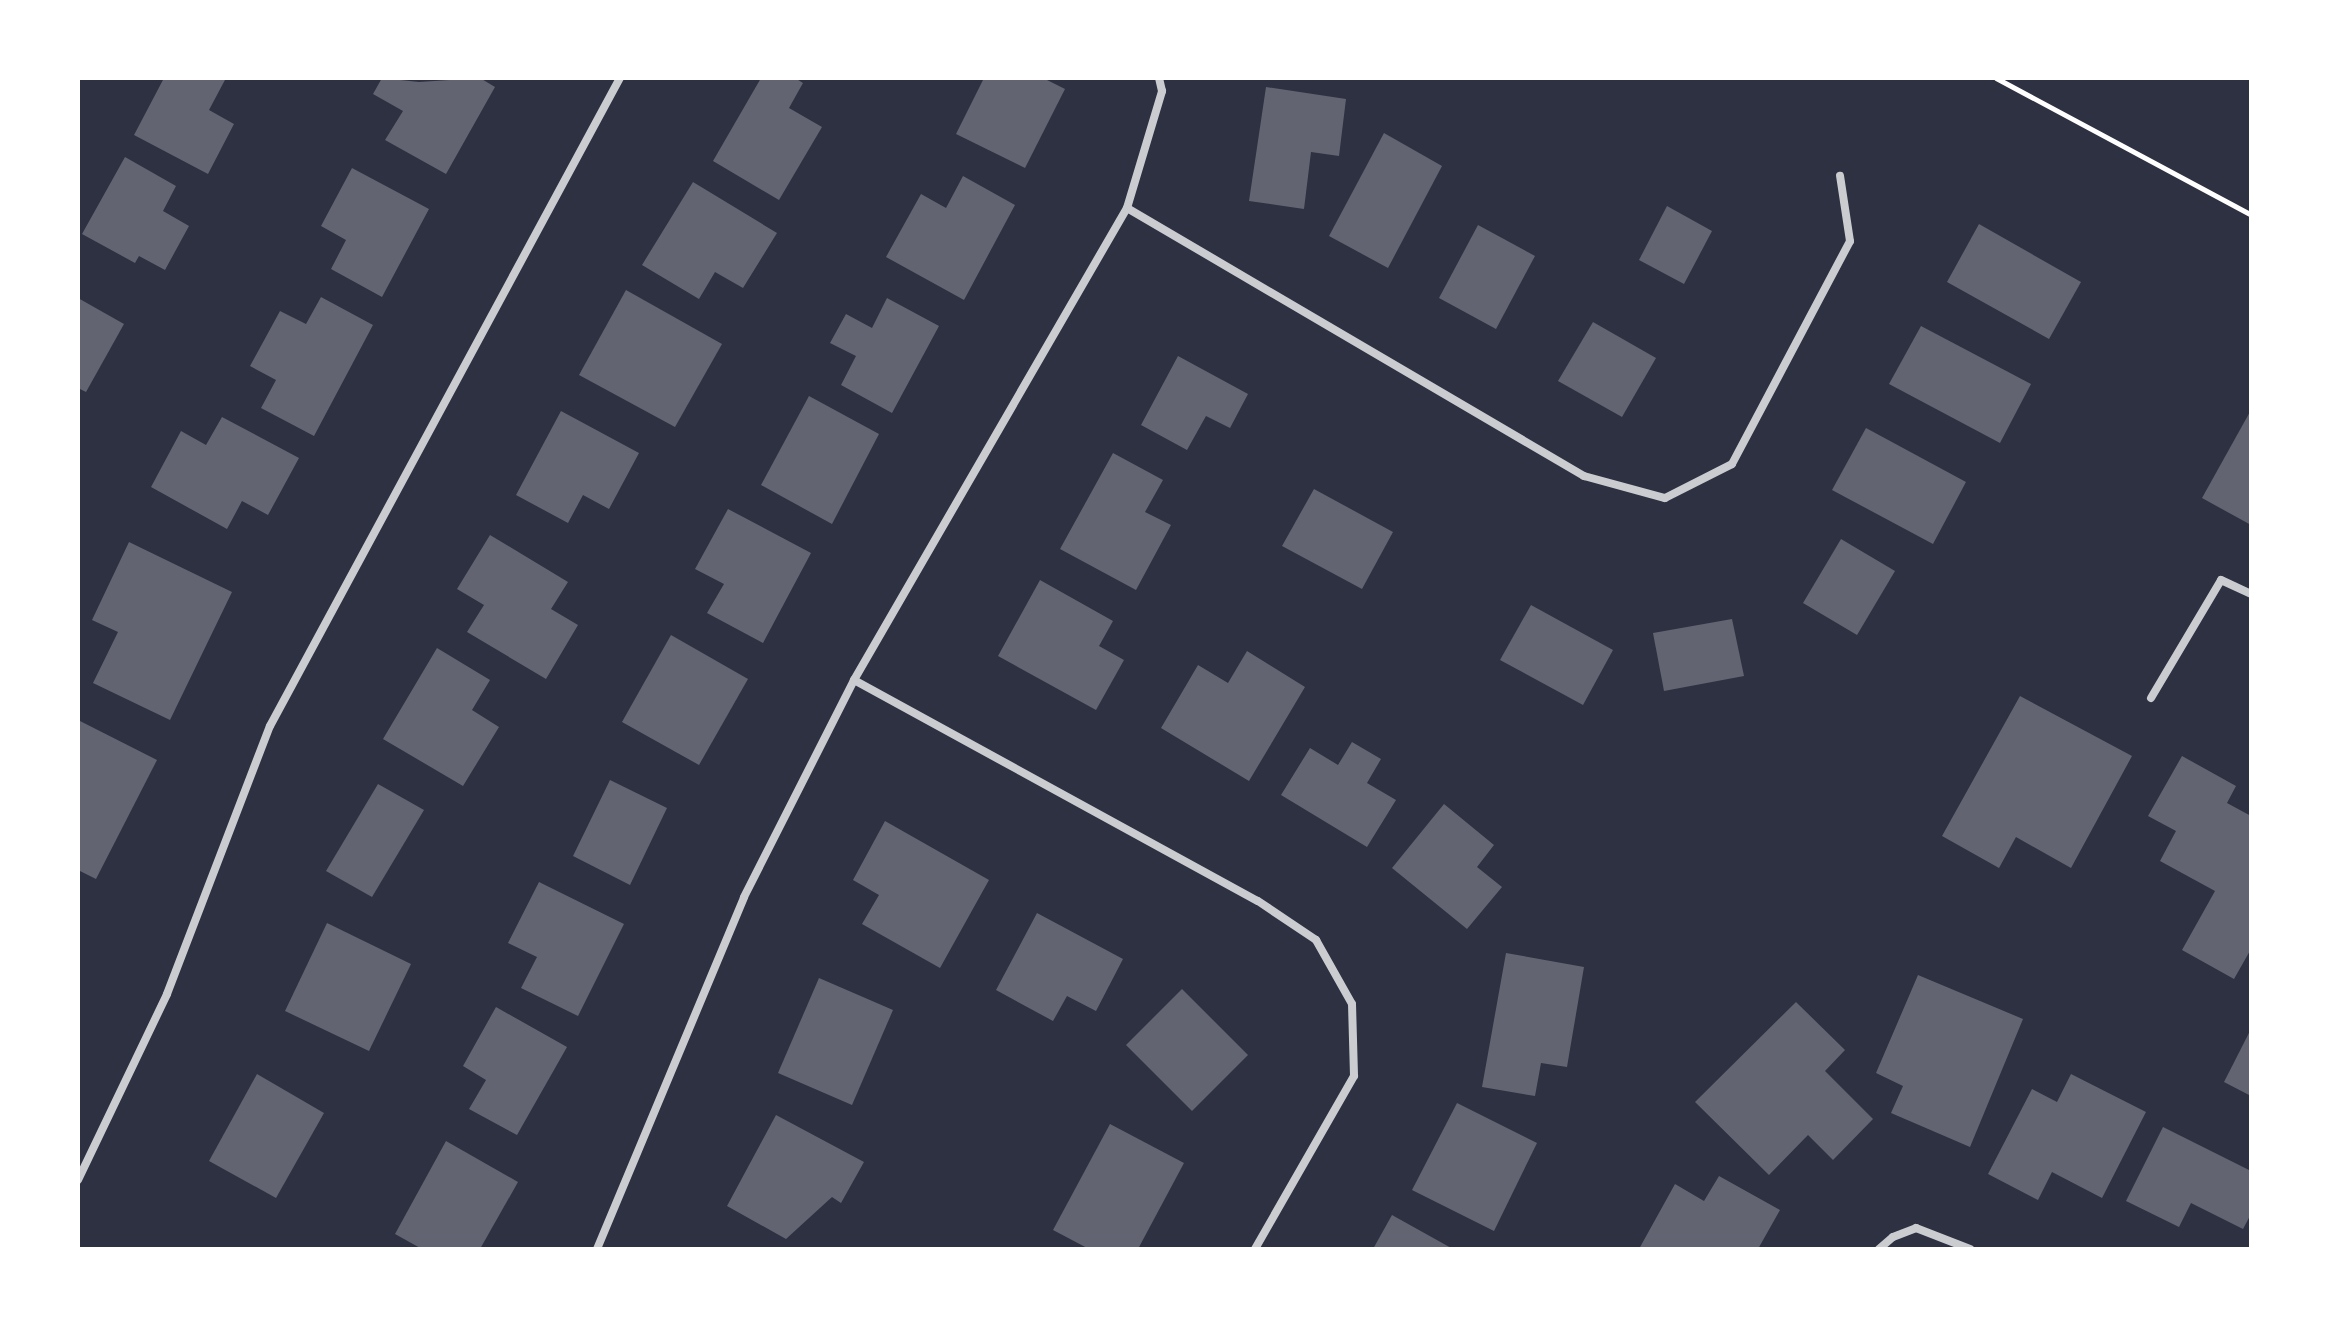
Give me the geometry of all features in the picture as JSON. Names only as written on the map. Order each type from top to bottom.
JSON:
[{"type":"street","points":[[78,1180],[167,994],[270,726],[620,78]]},
{"type":"street","points":[[597,1249],[744,897],[854,680],[1127,208],[1162,91],[1159,78]]},
{"type":"street","points":[[1127,208],[1584,476],[1665,498],[1732,464],[1850,241],[1840,176]]},
{"type":"street","points":[[2151,698],[2221,580],[2251,594]]},
{"type":"street","points":[[854,680],[1258,901],[1316,940],[1352,1004],[1354,1076],[1255,1249]]},
{"type":"street","points":[[1879,1249],[1893,1237],[1916,1228],[1970,1249]]},
{"type":"path","points":[[1996,78],[2251,215]]},
{"type":"building","points":[[164,78],[226,78],[209,110],[234,124],[208,174],[134,135]]},
{"type":"building","points":[[382,78],[419,82],[480,78],[495,87],[446,174],[385,140],[403,111],[373,94]]},
{"type":"building","points":[[761,78],[795,78],[803,83],[789,108],[822,127],[779,200],[713,161]]},
{"type":"building","points":[[984,78],[1043,78],[1065,89],[1025,168],[956,134]]},
{"type":"building","points":[[1266,87],[1346,99],[1339,156],[1311,152],[1304,209],[1249,201]]},
{"type":"building","points":[[1384,133],[1442,166],[1388,268],[1329,236]]},
{"type":"building","points":[[125,157],[176,186],[163,211],[189,226],[165,270],[139,256],[135,263],[82,234]]},
{"type":"building","points":[[352,168],[429,209],[382,297],[331,269],[346,240],[321,226]]},
{"type":"building","points":[[963,176],[1015,205],[964,300],[886,257],[921,194],[946,208]]},
{"type":"building","points":[[693,182],[777,233],[743,288],[715,272],[699,299],[642,265]]},
{"type":"building","points":[[1667,206],[1712,231],[1684,284],[1639,260]]},
{"type":"building","points":[[1979,224],[2081,282],[2049,339],[1947,282]]},
{"type":"building","points":[[1478,225],[1535,256],[1496,329],[1439,298]]},
{"type":"building","points":[[626,290],[722,344],[675,427],[579,375]]},
{"type":"building","points":[[321,297],[373,325],[314,436],[261,408],[276,380],[250,366],[280,311],[306,324]]},
{"type":"building","points":[[78,298],[124,324],[86,392],[78,388]]},
{"type":"building","points":[[887,298],[939,326],[892,413],[841,385],[856,356],[830,343],[846,314],[872,328]]},
{"type":"building","points":[[1593,322],[1656,358],[1622,417],[1558,381]]},
{"type":"building","points":[[1921,326],[2031,384],[2000,443],[1889,384]]},
{"type":"building","points":[[1178,356],[1248,394],[1230,428],[1206,416],[1187,450],[1141,425]]},
{"type":"building","points":[[809,396],[879,434],[832,524],[761,485]]},
{"type":"building","points":[[2251,410],[2251,525],[2202,498]]},
{"type":"building","points":[[561,411],[639,453],[609,509],[583,495],[568,523],[516,495]]},
{"type":"building","points":[[222,417],[299,458],[268,515],[242,501],[227,529],[151,487],[181,431],[206,445]]},
{"type":"building","points":[[1866,428],[1966,482],[1933,544],[1832,490]]},
{"type":"building","points":[[1113,453],[1163,480],[1145,512],[1171,525],[1136,590],[1060,549]]},
{"type":"building","points":[[1314,489],[1393,532],[1362,589],[1282,546]]},
{"type":"building","points":[[728,509],[811,553],[763,643],[707,613],[724,584],[695,569]]},
{"type":"building","points":[[490,535],[568,582],[551,609],[578,625],[546,679],[467,632],[484,605],[457,589]]},
{"type":"building","points":[[1841,539],[1895,571],[1857,635],[1803,603]]},
{"type":"building","points":[[129,542],[232,592],[170,720],[93,683],[118,632],[92,620]]},
{"type":"building","points":[[1040,580],[1113,621],[1099,646],[1124,660],[1096,710],[998,656]]},
{"type":"building","points":[[1531,605],[1613,650],[1583,705],[1500,660]]},
{"type":"building","points":[[1732,619],[1744,676],[1664,691],[1653,633]]},
{"type":"building","points":[[671,635],[748,679],[699,765],[622,722]]},
{"type":"building","points":[[437,648],[490,680],[472,710],[499,727],[463,786],[383,739]]},
{"type":"building","points":[[1247,651],[1305,687],[1249,781],[1161,728],[1198,665],[1228,683]]},
{"type":"building","points":[[2020,696],[2132,756],[2071,868],[2016,837],[1999,868],[1942,836]]},
{"type":"building","points":[[80,721],[157,760],[96,879],[78,870]]},
{"type":"building","points":[[1352,742],[1381,759],[1367,783],[1396,800],[1367,847],[1281,795],[1310,748],[1338,765]]},
{"type":"building","points":[[2182,756],[2236,786],[2227,803],[2251,816],[2251,949],[2234,979],[2182,950],[2215,891],[2160,861],[2176,831],[2148,816]]},
{"type":"building","points":[[610,780],[667,808],[630,885],[573,856]]},
{"type":"building","points":[[378,784],[424,810],[372,897],[326,871]]},
{"type":"building","points":[[1444,804],[1494,845],[1477,867],[1502,887],[1467,929],[1392,868]]},
{"type":"building","points":[[885,821],[989,880],[940,968],[862,924],[879,895],[853,880]]},
{"type":"building","points":[[539,882],[624,924],[578,1016],[521,988],[537,957],[508,943]]},
{"type":"building","points":[[1037,913],[1123,959],[1096,1011],[1067,996],[1053,1021],[996,990]]},
{"type":"building","points":[[327,923],[411,964],[369,1051],[285,1011]]},
{"type":"building","points":[[1506,953],[1584,967],[1567,1067],[1541,1063],[1535,1096],[1482,1087]]},
{"type":"building","points":[[1918,975],[2023,1019],[1970,1147],[1891,1113],[1903,1086],[1876,1073]]},
{"type":"building","points":[[819,978],[893,1010],[852,1105],[778,1073]]},
{"type":"building","points":[[1182,989],[1248,1055],[1192,1111],[1126,1045]]},
{"type":"building","points":[[1796,1002],[1845,1050],[1825,1071],[1873,1119],[1833,1160],[1808,1135],[1769,1175],[1695,1102]]},
{"type":"building","points":[[496,1007],[567,1047],[517,1135],[469,1109],[486,1080],[463,1066]]},
{"type":"building","points":[[2251,1029],[2251,1096],[2224,1082]]},
{"type":"building","points":[[257,1074],[324,1113],[276,1198],[209,1161]]},
{"type":"building","points":[[2071,1074],[2146,1112],[2102,1198],[2052,1172],[2038,1200],[1988,1174],[2032,1089],[2057,1102]]},
{"type":"building","points":[[1457,1103],[1537,1143],[1494,1231],[1412,1190]]},
{"type":"building","points":[[776,1115],[864,1162],[841,1203],[832,1197],[786,1239],[727,1206]]},
{"type":"building","points":[[1110,1124],[1184,1163],[1138,1249],[1089,1249],[1053,1230]]},
{"type":"building","points":[[2163,1127],[2251,1171],[2251,1214],[2243,1229],[2191,1203],[2179,1227],[2126,1201]]},
{"type":"building","points":[[446,1141],[518,1182],[480,1249],[422,1249],[395,1234]]},
{"type":"building","points":[[1719,1176],[1780,1210],[1758,1249],[1639,1249],[1675,1184],[1704,1201]]},
{"type":"building","points":[[1392,1215],[1453,1249],[1373,1249]]}]
